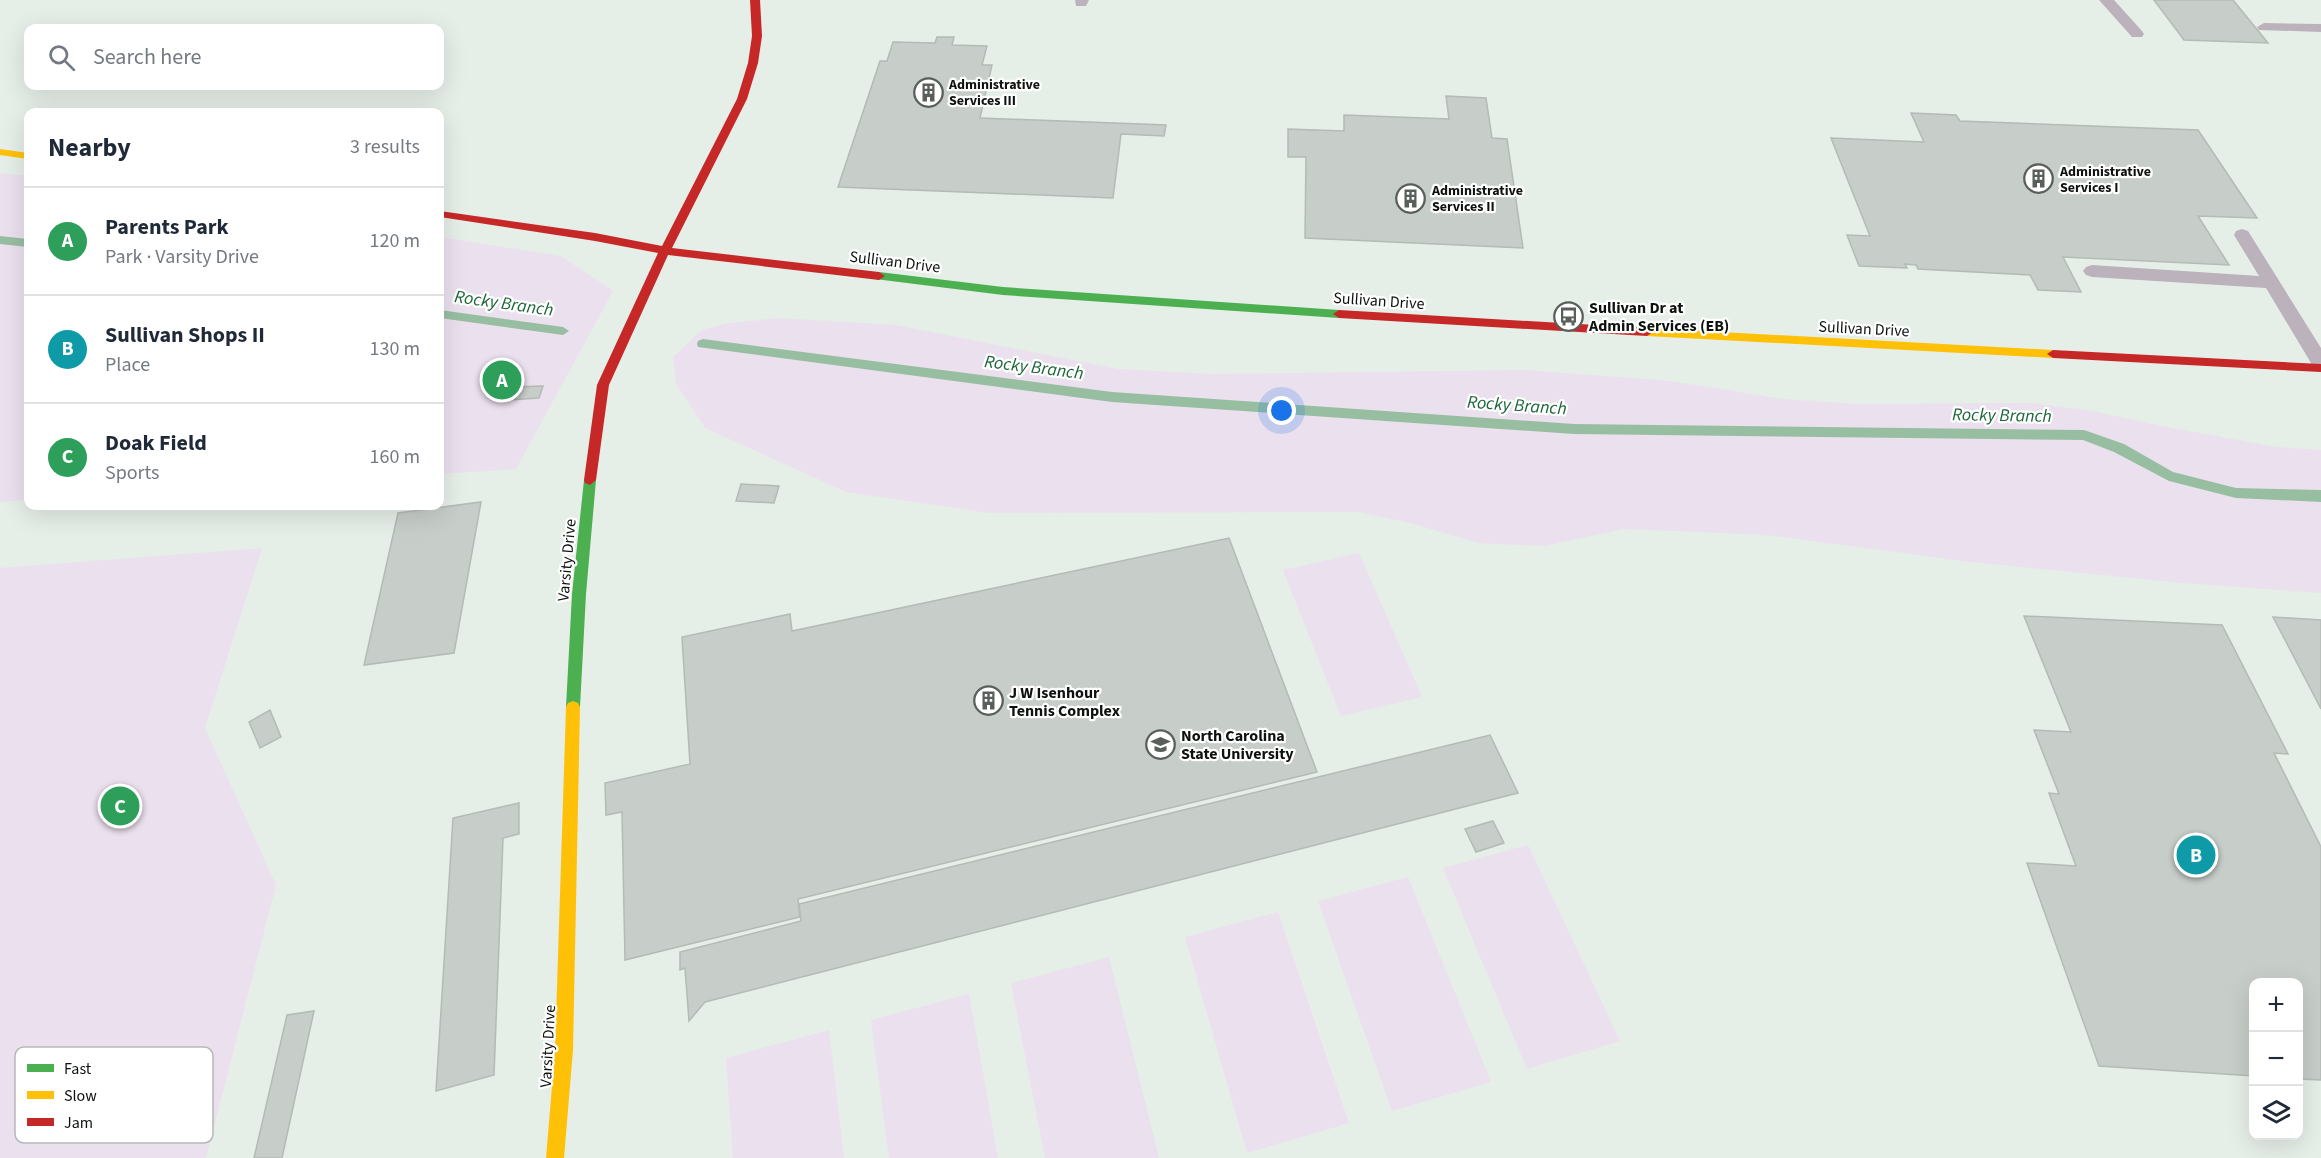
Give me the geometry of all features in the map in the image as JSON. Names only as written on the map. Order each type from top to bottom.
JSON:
[{"type":"street","name":"Varsity Drive","points":[[555,1158],[564,1050],[571,736],[579,594],[591,472],[603,385],[646,288],[667,251],[742,99],[753,63],[757,36],[755,0]]},
{"type":"street","points":[[0,152],[24,155]]},
{"type":"street","name":"Sullivan Drive","points":[[444,215],[595,237],[667,251],[1014,292],[1507,325],[2321,368]]},
{"type":"lane","points":[[2106,0],[2137,34]]},
{"type":"lane","points":[[2264,27],[2321,28]]},
{"type":"lane","points":[[2242,235],[2321,363]]},
{"type":"lane","points":[[2092,271],[2272,283]]},
{"type":"shaded area","points":[[0,173],[24,176],[24,500],[0,502]]},
{"type":"shaded area","points":[[444,238],[561,256],[613,291],[516,469],[444,474]]},
{"type":"shaded area","points":[[779,318],[896,325],[1118,369],[1211,374],[1526,370],[1670,381],[1783,399],[1855,404],[2032,403],[2092,411],[2276,447],[2321,450],[2321,593],[2182,583],[1971,562],[1766,535],[1624,529],[1544,546],[1478,543],[1414,524],[1359,512],[989,513],[846,492],[705,428],[676,384],[673,357],[702,330],[723,324]]},
{"type":"shaded area","points":[[262,548],[205,728],[276,885],[213,1131],[213,1047],[15,1047],[15,1143],[210,1143],[206,1158],[0,1158],[0,568]]},
{"type":"shaded area","points":[[1359,553],[1422,697],[1341,716],[1283,570]]},
{"type":"shaded area","points":[[1528,845],[1620,1041],[1527,1069],[1443,868]]},
{"type":"shaded area","points":[[1408,877],[1491,1082],[1392,1111],[1318,901]]},
{"type":"shaded area","points":[[1278,912],[1349,1123],[1247,1153],[1185,937]]},
{"type":"shaded area","points":[[1109,957],[1159,1158],[1045,1158],[1011,983]]},
{"type":"shaded area","points":[[969,994],[998,1158],[889,1158],[871,1020]]},
{"type":"shaded area","points":[[829,1030],[844,1158],[733,1158],[726,1058]]},
{"type":"building","points":[[2154,0],[2233,0],[2268,43],[2184,40]]},
{"type":"building","name":"Administrative Services III","points":[[937,37],[954,37],[952,45],[987,46],[982,65],[992,65],[980,118],[1166,125],[1164,136],[1121,134],[1113,198],[838,187],[880,61],[887,61],[893,42],[935,43]]},
{"type":"building","name":"Administrative Services II","points":[[1446,96],[1486,98],[1492,138],[1507,139],[1523,248],[1305,238],[1306,157],[1288,157],[1288,129],[1344,131],[1344,115],[1449,119]]},
{"type":"building","name":"Administrative Services I","points":[[1911,113],[1956,115],[1960,121],[2198,130],[2257,218],[2198,216],[2229,265],[2063,257],[2081,292],[2038,290],[2030,275],[1918,269],[1916,265],[1905,264],[1907,268],[1859,266],[1847,235],[1870,236],[1831,138],[1924,142]]},
{"type":"building","points":[[543,386],[539,398],[507,400],[511,387]]},
{"type":"building","points":[[741,484],[779,486],[774,503],[736,501]]},
{"type":"building","points":[[481,502],[454,653],[364,665],[398,513],[444,510],[444,507]]},
{"type":"building","name":"J W Isenhour Tennis Complex","points":[[1229,538],[1317,772],[798,899],[800,917],[625,960],[622,812],[606,815],[605,783],[690,764],[682,637],[790,614],[792,631]]},
{"type":"building","points":[[2024,616],[2222,625],[2288,754],[2274,753],[2321,847],[2321,1080],[2303,1079],[2303,978],[2249,978],[2249,1076],[2099,1066],[2027,863],[2076,866],[2049,793],[2059,794],[2034,730],[2071,732]]},
{"type":"building","points":[[2273,617],[2321,620],[2321,709]]},
{"type":"building","points":[[270,710],[281,737],[260,748],[249,722]]},
{"type":"building","points":[[1490,735],[1518,793],[705,1002],[689,1021],[685,968],[680,970],[680,952],[801,921],[799,904]]},
{"type":"building","points":[[519,803],[519,834],[503,838],[494,1075],[436,1091],[453,818]]},
{"type":"building","points":[[1493,821],[1504,843],[1476,852],[1465,829]]},
{"type":"building","points":[[314,1011],[282,1158],[254,1158],[287,1015]]},
{"type":"waterway","name":"Rocky Branch","points":[[0,240],[24,243]]},
{"type":"waterway","name":"Rocky Branch","points":[[444,315],[563,331]]},
{"type":"waterway","name":"Rocky Branch","points":[[703,344],[1112,397],[1574,429],[2084,435],[2119,448],[2169,476],[2236,493],[2321,496]]},
{"type":"traffic: fast","points":[[879,276],[1003,291],[1339,314]]},
{"type":"traffic: fast","points":[[573,707],[579,594],[590,480]]},
{"type":"traffic: slow","points":[[0,152],[24,155]]},
{"type":"traffic: slow","points":[[1647,332],[2053,354]]},
{"type":"traffic: slow","points":[[555,1158],[564,1050],[573,707]]},
{"type":"traffic: jam","points":[[590,480],[603,385],[646,288],[742,99],[753,63],[757,36],[755,0]]},
{"type":"traffic: jam","points":[[444,215],[595,237],[667,251],[879,276]]},
{"type":"traffic: jam","points":[[1339,314],[1647,332]]},
{"type":"traffic: jam","points":[[2053,354],[2321,368]]},
{"type":"place","name":"Administrative Services III","points":[[928,92]]},
{"type":"place","name":"Administrative Services I","points":[[2039,179]]},
{"type":"place","name":"Administrative Services II","points":[[1411,198]]},
{"type":"place","name":"Sullivan Dr at Admin Services (EB)","points":[[1568,316]]},
{"type":"place","name":"Parents Park","points":[[502,380]]},
{"type":"place","name":"J W Isenhour Tennis Complex","points":[[988,701]]},
{"type":"place","name":"North Carolina State University","points":[[1160,744]]},
{"type":"place","name":"Doak Field","points":[[120,806]]},
{"type":"place","name":"Sullivan Shops II","points":[[2196,855]]}]
